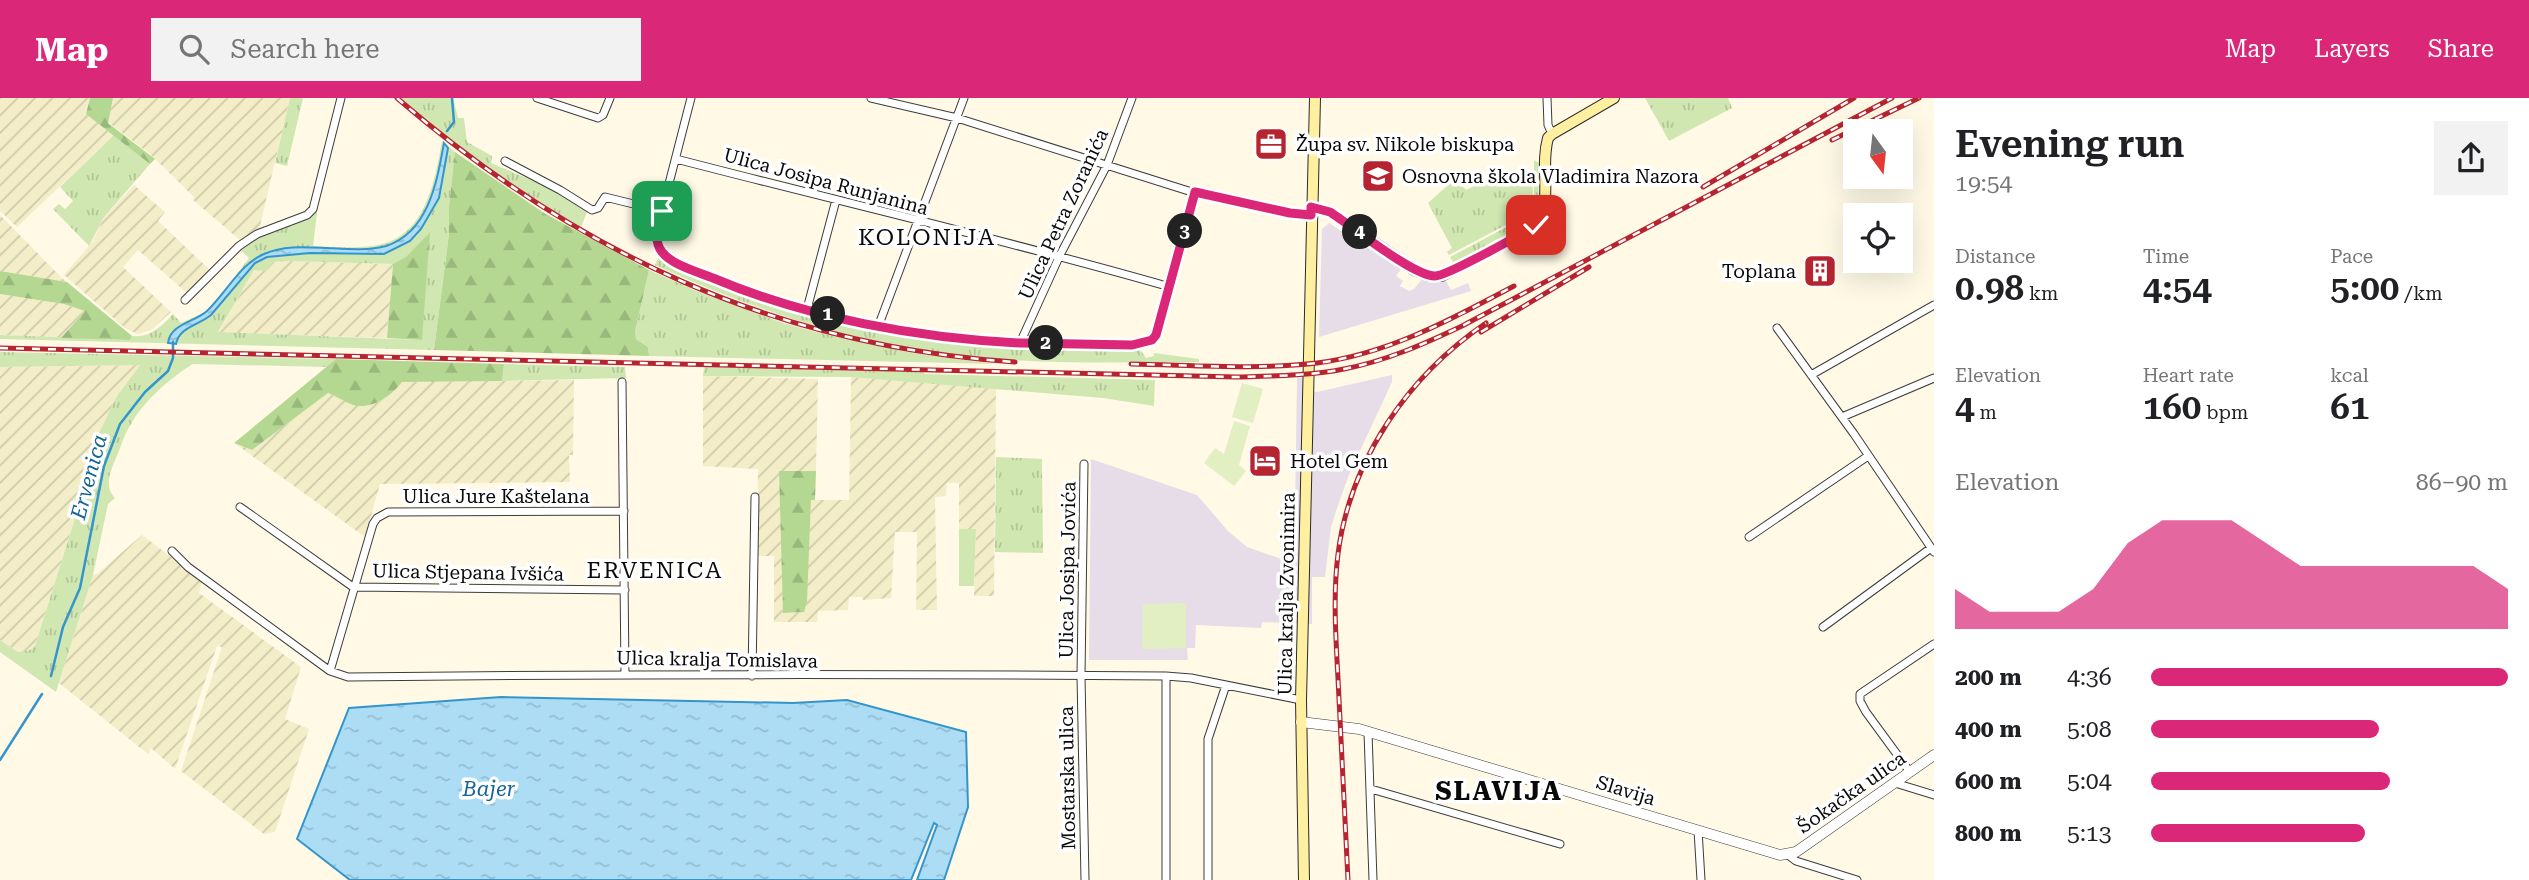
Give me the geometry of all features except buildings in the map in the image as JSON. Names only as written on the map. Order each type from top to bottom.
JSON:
[{"type":"main road","name":"Ulica kralja Zvonimira","points":[[1304,880],[1301,700],[1315,98]]},
{"type":"main road","points":[[1311,211],[1330,212],[1414,270],[1434,276],[1453,270],[1526,232],[1540,221],[1544,206],[1546,145],[1552,134],[1614,98]]},
{"type":"street","points":[[185,300],[239,246],[257,234],[307,215],[313,209],[341,98]]},
{"type":"street","points":[[537,98],[598,118],[603,115],[610,98]]},
{"type":"street","points":[[691,98],[656,234],[661,251],[682,265],[734,287],[878,327],[1020,343],[1132,345],[1152,340],[1156,335],[1170,287],[1195,192]]},
{"type":"street","points":[[871,98],[957,118],[1195,192],[1290,213],[1311,211]]},
{"type":"street","points":[[878,327],[964,98]]},
{"type":"street","name":"Ulica Petra Zoranića","points":[[1020,343],[1059,255],[1107,165],[1132,98]]},
{"type":"street","points":[[1547,98],[1548,125],[1552,134]]},
{"type":"street","name":"Ulica Josipa Runjanina","points":[[676,159],[1059,255],[1170,287]]},
{"type":"street","points":[[505,161],[592,209],[598,208],[605,197],[662,211]]},
{"type":"street","points":[[807,309],[836,200]]},
{"type":"street","points":[[1811,375],[1934,305]]},
{"type":"street","points":[[1777,328],[1933,550],[1823,627]]},
{"type":"street","points":[[1842,417],[1934,378]]},
{"type":"street","points":[[622,382],[625,674]]},
{"type":"street","points":[[1749,537],[1868,456]]},
{"type":"street","name":"Ulica Josipa Jovića","points":[[1081,676],[1084,464]]},
{"type":"street","points":[[752,677],[755,497]]},
{"type":"street","points":[[240,507],[353,587],[330,671]]},
{"type":"street","name":"Ulica Jure Kaštelana","points":[[353,587],[373,524],[377,518],[388,512],[624,511]]},
{"type":"street","name":"Ulica kralja Tomislava","points":[[172,551],[188,567],[330,671],[348,677],[625,674],[752,677],[1166,677],[1226,685],[1301,700]]},
{"type":"street","name":"Ulica Stjepana Ivšića","points":[[353,587],[625,590]]},
{"type":"street","points":[[1910,772],[1866,712],[1860,701],[1860,694],[1934,644]]},
{"type":"street","name":"Mostarska ulica","points":[[1081,676],[1085,880]]},
{"type":"street","points":[[1166,677],[1166,880]]},
{"type":"street","points":[[1208,880],[1208,739],[1226,685]]},
{"type":"street","name":"Slavija","points":[[1301,722],[1345,725],[1780,855],[1788,855],[1796,861],[1857,880]]},
{"type":"street","points":[[1368,732],[1373,880]]},
{"type":"street","name":"Šokačka ulica","points":[[1788,855],[1934,755]]},
{"type":"street","points":[[1895,783],[1934,795]]},
{"type":"street","points":[[1371,789],[1560,844]]},
{"type":"street","points":[[1698,830],[1701,880]]},
{"type":"shaded area","points":[[0,98],[90,98],[86,114],[114,135],[17,227],[0,211]]},
{"type":"shaded area","points":[[113,98],[290,98],[259,230],[241,241],[193,200],[194,197],[150,154],[108,122]]},
{"type":"shaded area","points":[[134,185],[165,212],[158,221],[211,271],[188,294],[138,250],[123,267],[171,312],[151,330],[138,334],[125,328],[64,275],[93,241],[104,217]]},
{"type":"shaded area","points":[[0,215],[62,278],[67,282],[0,271]]},
{"type":"shaded area","points":[[1329,223],[1401,269],[1396,276],[1403,281],[1400,286],[1409,291],[1422,279],[1444,278],[1451,290],[1468,283],[1471,291],[1319,337],[1322,229]]},
{"type":"shaded area","points":[[273,262],[393,264],[387,338],[218,333],[254,270],[261,270]]},
{"type":"shaded area","points":[[0,294],[64,304],[85,311],[61,338],[0,335]]},
{"type":"shaded area","points":[[141,365],[117,396],[96,439],[87,480],[35,646],[30,650],[18,652],[0,640],[0,367]]},
{"type":"shaded area","points":[[1392,375],[1392,382],[1350,472],[1337,508],[1331,527],[1325,577],[1312,577],[1312,624],[1262,622],[1261,628],[1196,625],[1195,648],[1187,648],[1188,660],[1089,660],[1091,459],[1197,495],[1228,531],[1247,547],[1287,561],[1295,513],[1297,378],[1312,377],[1313,391],[1317,392]]},
{"type":"shaded area","points":[[703,376],[818,379],[816,471],[779,472],[784,613],[803,612],[806,607],[811,500],[849,500],[851,377],[996,388],[994,596],[974,596],[976,529],[959,529],[959,483],[947,483],[946,496],[935,497],[937,610],[916,610],[917,532],[895,532],[891,598],[863,600],[862,597],[849,597],[848,610],[818,611],[817,622],[774,622],[774,556],[757,556],[758,469],[703,466]]},
{"type":"shaded area","points":[[574,380],[570,482],[380,484],[365,537],[234,443],[252,450],[328,393],[355,405],[365,405],[380,401],[401,382]]},
{"type":"shaded area","points":[[142,535],[202,581],[199,593],[301,667],[285,719],[309,729],[275,832],[264,834],[181,771],[222,647],[217,646],[175,769],[151,748],[148,754],[59,683],[93,575]]},
{"type":"green space","points":[[90,98],[113,98],[108,123],[155,159],[150,164],[86,114]]},
{"type":"green space","points":[[290,98],[303,98],[287,166],[275,163]]},
{"type":"green space","points":[[401,98],[453,98],[458,118],[464,118],[467,142],[492,156],[491,163],[548,187],[587,212],[581,227],[488,167]]},
{"type":"green space","points":[[1645,98],[1728,98],[1732,108],[1669,141]]},
{"type":"green space","points":[[114,135],[150,164],[104,217],[89,246],[53,209],[59,204],[65,209],[73,201],[60,187]]},
{"type":"green space","points":[[442,141],[455,152],[449,234],[434,350],[0,339],[0,335],[130,340],[132,336],[155,331],[173,314],[181,323],[205,312],[228,286],[249,258],[239,249],[256,237],[308,217],[318,205],[313,246],[362,247],[394,240],[407,230],[425,204]],"holes":[[[429,233],[421,340],[218,332],[254,270],[266,271],[273,262],[287,261],[393,264],[406,258]]]},
{"type":"green space","points":[[455,152],[544,213],[649,270],[635,332],[636,339],[648,347],[649,356],[434,350],[449,234]]},
{"type":"green space","points":[[1534,160],[1539,163],[1538,207],[1534,210]]},
{"type":"green space","points":[[1495,176],[1498,180],[1533,180],[1532,211],[1449,255],[1447,252],[1452,248],[1428,203],[1456,178],[1466,190]]},
{"type":"green space","points":[[1537,211],[1521,228],[1457,262],[1453,262],[1450,257]]},
{"type":"green space","points":[[430,232],[422,340],[387,338],[393,264],[406,257]]},
{"type":"green space","points":[[660,254],[731,290],[836,321],[1018,348],[1133,348],[1141,351],[1146,358],[1154,356],[1154,353],[1199,359],[1199,362],[1013,360],[920,350],[875,341],[785,316],[698,284],[655,265]]},
{"type":"green space","points":[[649,270],[699,292],[783,323],[816,332],[913,353],[995,364],[649,356],[648,347],[636,339],[635,332]]},
{"type":"green space","points":[[0,271],[67,282],[132,336],[130,340],[61,338],[85,311],[64,304],[0,294]]},
{"type":"green space","points":[[0,352],[336,359],[327,367],[193,364],[167,383],[136,415],[126,432],[110,474],[110,489],[115,498],[108,504],[93,575],[56,692],[0,652],[0,640],[18,652],[30,650],[35,646],[87,480],[96,439],[117,396],[140,365],[0,367]]},
{"type":"green space","points":[[336,359],[504,364],[502,381],[402,382],[387,397],[374,404],[353,405],[328,393],[252,450],[234,443]]},
{"type":"green space","points":[[504,364],[625,367],[626,378],[502,381]]},
{"type":"green space","points":[[704,367],[1155,380],[1154,406],[1103,398],[851,377],[703,376]]},
{"type":"green space","points":[[1242,383],[1263,389],[1253,423],[1232,417]]},
{"type":"green space","points":[[1234,421],[1250,426],[1239,465],[1246,471],[1234,486],[1204,463],[1215,448],[1224,454]]},
{"type":"green space","points":[[996,457],[1042,459],[1043,553],[995,552]]},
{"type":"green space","points":[[779,471],[816,471],[815,500],[811,500],[807,602],[804,612],[783,613]]},
{"type":"green space","points":[[959,529],[976,529],[974,586],[959,586]]},
{"type":"green space","points":[[1186,603],[1186,648],[1142,649],[1143,604]]},
{"type":"water","points":[[444,143],[448,148],[439,198],[421,229],[410,241],[384,254],[310,253],[267,257],[255,263],[211,315],[185,330],[176,344],[168,343],[178,327],[207,311],[240,272],[264,254],[295,247],[372,249],[401,239],[412,229],[428,204]]},
{"type":"water","name":"Bajer","points":[[501,697],[793,703],[847,700],[966,732],[968,807],[944,880],[917,880],[937,825],[934,823],[911,880],[350,880],[297,839],[349,708]]},
{"type":"waterway","name":"Ervenica","points":[[447,131],[454,122],[452,98]]},
{"type":"waterway","name":"Ervenica","points":[[51,676],[63,627],[80,588],[104,466],[120,424],[145,392],[168,371],[173,358],[173,342]]},
{"type":"waterway","name":"Ervenica","points":[[0,760],[42,694]]},
{"type":"railway","points":[[397,98],[465,153],[536,202],[609,245],[684,282],[762,312],[843,336],[927,352],[1015,362]]},
{"type":"railway","points":[[1703,187],[1854,98]]},
{"type":"railway","points":[[0,348],[1236,377],[1331,371],[1390,357],[1462,326],[1892,98]]},
{"type":"railway","points":[[1832,140],[1919,98]]},
{"type":"railway","points":[[1481,332],[1589,267]]},
{"type":"railway","points":[[1131,364],[1271,366],[1343,358],[1369,352],[1419,333],[1514,286]]},
{"type":"railway","points":[[1348,880],[1335,608],[1338,554],[1345,519],[1355,486],[1387,423],[1432,368],[1486,323]]},
{"type":"place","name":"Župa sv. Nikole biskupa","points":[[1271,144]]},
{"type":"place","name":"Osnovna škola Vladimira Nazora","points":[[1378,176]]},
{"type":"place","name":"Toplana","points":[[1820,271]]},
{"type":"place","name":"Hotel Gem","points":[[1265,461]]},
{"type":"district","name":"KOLONIJA","points":[[927,237]]},
{"type":"district","name":"ERVENICA","points":[[655,570]]},
{"type":"district","name":"SLAVIJA","points":[[1499,791]]},
{"type":"route","points":[[662,211],[656,234],[657,243],[666,256],[734,287],[807,309],[878,327],[995,341],[1132,345],[1152,340],[1156,335],[1195,192],[1290,213],[1311,215],[1311,207],[1321,208],[1414,270],[1429,276],[1441,276],[1536,225]]}]
